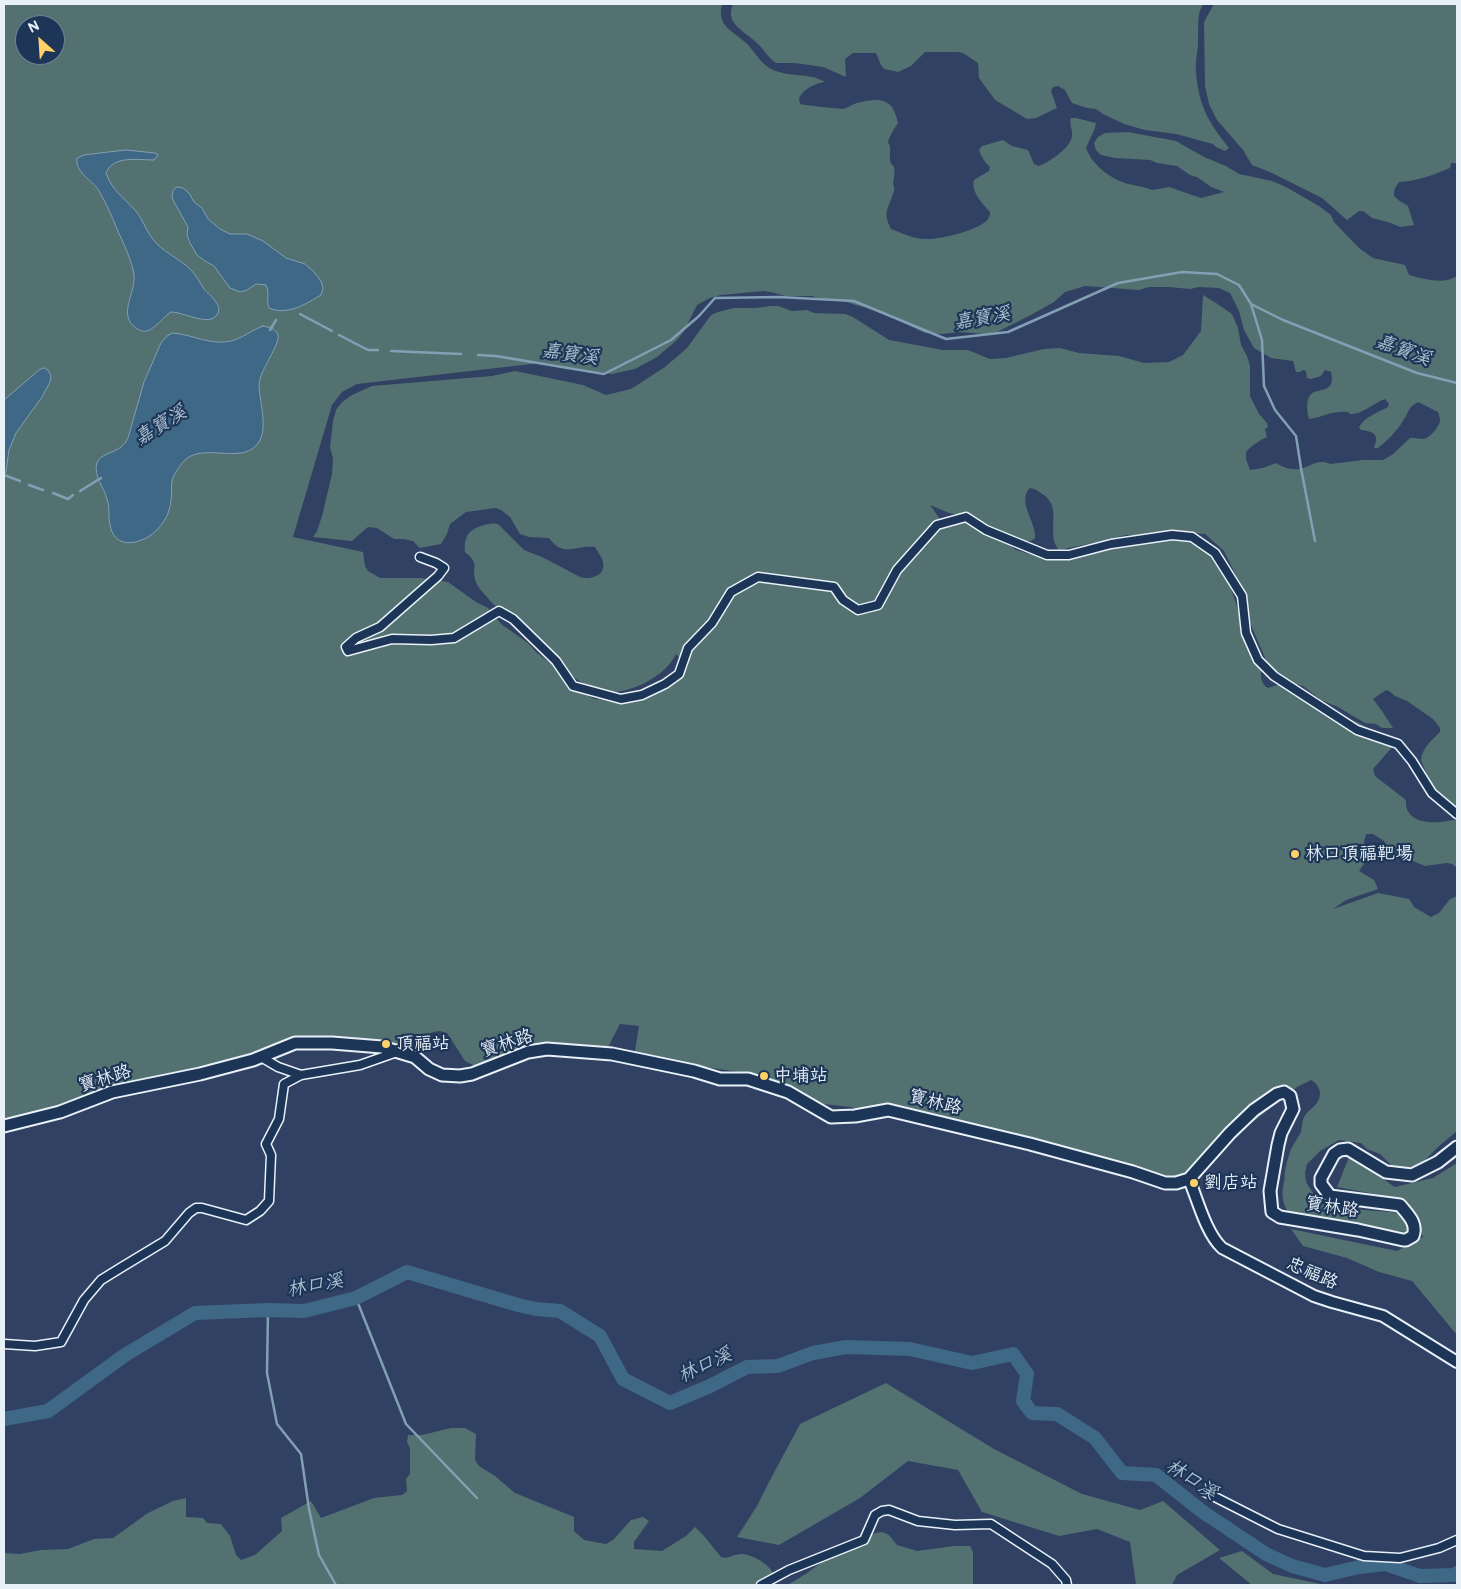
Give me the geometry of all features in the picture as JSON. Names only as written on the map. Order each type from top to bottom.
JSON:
[{"type":"main road","name":"寶林路","points":[[4,1126],[60,1112],[112,1092],[200,1074],[253,1060],[295,1043],[350,1044],[382,1047],[415,1058],[442,1075],[460,1076],[472,1074],[528,1052],[547,1049],[586,1051],[635,1058],[694,1071],[720,1080],[748,1079],[788,1092],[832,1117],[856,1116],[888,1110],[1030,1144],[1133,1172],[1165,1183],[1176,1184],[1189,1180],[1230,1133],[1254,1110],[1280,1092],[1286,1092],[1292,1101],[1293,1110],[1281,1133],[1278,1145],[1270,1191],[1272,1212],[1280,1218],[1358,1230],[1406,1240],[1414,1233],[1414,1224],[1400,1205],[1330,1196],[1321,1184],[1334,1154],[1340,1150],[1348,1149],[1386,1172],[1412,1174],[1438,1162],[1457,1147]]},
{"type":"street","points":[[420,557],[444,568],[438,576],[380,627],[356,638],[346,647],[348,651],[392,639],[454,638],[499,611],[513,619],[556,661],[573,686],[621,699],[642,695],[665,684],[679,674],[688,648],[712,623],[731,592],[758,577],[834,587],[844,600],[858,610],[878,605],[897,570],[937,525],[966,517],[986,530],[1047,555],[1069,555],[1111,544],[1172,535],[1192,537],[1214,553],[1242,596],[1246,633],[1258,660],[1274,676],[1357,730],[1398,744],[1412,761],[1432,793],[1457,814]]},
{"type":"street","points":[[4,1344],[34,1346],[61,1342],[84,1300],[102,1280],[165,1241],[189,1213],[196,1208],[246,1220],[260,1211],[269,1201],[271,1155],[266,1144],[279,1119],[284,1084],[301,1075],[360,1065],[398,1051]]},
{"type":"street","points":[[261,1056],[278,1067],[301,1075]]},
{"type":"street","name":"忠福路","points":[[1189,1180],[1211,1233],[1222,1248],[1314,1296],[1383,1316],[1457,1362]]},
{"type":"street","points":[[1205,1492],[1278,1528],[1364,1556],[1400,1558],[1439,1548],[1457,1540]]},
{"type":"street","points":[[761,1585],[789,1570],[864,1540],[875,1515],[889,1510],[918,1521],[955,1525],[991,1524],[1052,1564],[1066,1580],[1067,1585]]},
{"type":"green space","points":[[4,4],[722,4],[721,12],[724,24],[749,46],[767,67],[782,73],[814,77],[825,82],[807,89],[799,98],[800,104],[843,109],[857,103],[879,100],[885,101],[893,108],[898,123],[888,142],[890,160],[894,167],[894,189],[887,210],[887,218],[891,229],[912,237],[931,239],[959,234],[977,227],[989,218],[990,212],[978,197],[973,184],[974,180],[989,171],[990,167],[983,159],[979,150],[982,146],[1003,140],[1012,146],[1028,150],[1034,164],[1039,166],[1054,158],[1069,144],[1072,134],[1071,118],[1076,118],[1096,123],[1086,148],[1096,165],[1107,174],[1128,184],[1152,190],[1169,187],[1201,198],[1224,192],[1211,187],[1177,166],[1150,160],[1115,158],[1101,155],[1096,150],[1094,143],[1098,137],[1105,133],[1128,132],[1176,141],[1239,174],[1272,181],[1319,206],[1331,215],[1334,222],[1359,248],[1373,258],[1405,265],[1409,275],[1421,278],[1440,281],[1457,276],[1457,809],[1439,794],[1430,783],[1421,760],[1425,748],[1440,732],[1440,728],[1433,719],[1407,701],[1386,690],[1373,699],[1393,728],[1382,728],[1376,724],[1365,723],[1338,707],[1321,700],[1303,686],[1295,684],[1273,670],[1268,665],[1248,618],[1240,584],[1224,551],[1205,534],[1184,532],[1163,533],[1152,536],[1126,535],[1059,550],[1053,537],[1053,514],[1050,501],[1034,489],[1030,488],[1026,493],[1025,499],[1035,532],[1035,538],[1031,541],[1016,541],[974,517],[949,513],[930,505],[942,522],[970,521],[1016,550],[1044,558],[1102,547],[1170,538],[1197,540],[1224,567],[1240,616],[1260,658],[1261,679],[1265,685],[1268,688],[1280,684],[1287,685],[1302,700],[1313,707],[1357,722],[1374,731],[1394,738],[1394,745],[1373,769],[1375,776],[1406,800],[1407,809],[1417,819],[1424,822],[1442,822],[1457,819],[1457,868],[1447,863],[1425,866],[1391,852],[1384,841],[1373,834],[1366,834],[1364,842],[1369,857],[1359,871],[1374,880],[1378,889],[1346,900],[1333,909],[1378,893],[1409,899],[1414,907],[1431,917],[1439,913],[1450,899],[1457,896],[1457,1131],[1422,1163],[1410,1169],[1396,1170],[1380,1154],[1367,1149],[1361,1143],[1339,1140],[1320,1151],[1307,1164],[1305,1173],[1306,1182],[1316,1198],[1326,1207],[1402,1213],[1410,1218],[1409,1230],[1404,1232],[1300,1221],[1287,1210],[1283,1200],[1283,1188],[1291,1149],[1301,1132],[1304,1117],[1318,1102],[1320,1096],[1317,1085],[1311,1080],[1297,1087],[1178,1181],[1142,1176],[951,1119],[883,1105],[877,1105],[864,1111],[851,1107],[823,1104],[790,1093],[767,1079],[754,1074],[634,1057],[639,1026],[620,1024],[604,1055],[570,1051],[542,1056],[529,1054],[483,1070],[465,1061],[447,1033],[440,1031],[433,1032],[402,1048],[299,1045],[232,1065],[4,1126]],"holes":[[[1085,286],[1139,290],[1149,287],[1190,289],[1199,287],[1219,288],[1230,293],[1239,311],[1244,330],[1254,348],[1271,358],[1293,361],[1296,372],[1306,371],[1307,378],[1311,379],[1321,376],[1325,370],[1331,372],[1332,382],[1329,387],[1313,393],[1309,397],[1307,405],[1309,419],[1337,412],[1354,414],[1385,399],[1389,404],[1388,407],[1368,418],[1359,427],[1361,430],[1376,436],[1374,448],[1378,448],[1392,436],[1401,425],[1410,408],[1418,402],[1438,412],[1439,423],[1428,437],[1423,439],[1410,438],[1393,454],[1383,460],[1363,460],[1330,464],[1321,462],[1296,469],[1287,468],[1276,463],[1250,470],[1246,459],[1246,452],[1256,443],[1267,437],[1265,429],[1268,427],[1267,423],[1259,414],[1250,396],[1250,366],[1241,345],[1238,328],[1232,314],[1203,295],[1201,331],[1183,355],[1169,362],[1144,363],[1119,356],[1079,353],[1060,348],[990,359],[968,350],[943,350],[889,340],[845,314],[814,313],[807,310],[792,311],[778,306],[771,306],[734,308],[711,315],[687,348],[665,367],[631,389],[606,395],[583,385],[515,371],[492,376],[372,386],[342,402],[336,410],[333,421],[330,448],[333,458],[332,474],[322,516],[313,537],[352,541],[368,527],[377,528],[394,539],[413,541],[420,548],[441,544],[450,524],[466,512],[496,508],[510,517],[520,534],[529,537],[549,538],[559,548],[564,549],[595,547],[602,560],[603,567],[600,574],[588,578],[580,577],[524,550],[498,524],[480,526],[470,532],[465,541],[465,552],[473,560],[474,573],[479,588],[494,604],[546,648],[567,671],[585,685],[607,692],[631,689],[658,675],[676,654],[688,667],[682,669],[675,680],[665,689],[641,699],[621,701],[594,699],[576,689],[528,643],[501,624],[488,608],[476,602],[448,582],[421,578],[380,578],[368,571],[365,566],[363,552],[293,537],[332,405],[342,392],[357,384],[540,363],[612,374],[635,369],[657,357],[677,340],[684,331],[697,305],[721,295],[764,291],[785,296],[812,296],[827,301],[843,300],[878,311],[925,333],[959,332],[986,334],[997,332],[1031,315],[1054,302],[1065,292]]]},
{"type":"green space","points":[[733,4],[1203,4],[1198,22],[1197,84],[1202,104],[1210,121],[1229,148],[1225,151],[1213,144],[1176,134],[1145,130],[1124,124],[1096,109],[1072,103],[1065,90],[1058,86],[1053,87],[1051,91],[1057,108],[1036,118],[1027,119],[995,100],[979,78],[978,63],[963,53],[958,52],[925,52],[911,66],[898,72],[884,69],[876,53],[853,53],[845,59],[846,77],[823,67],[795,63],[776,63],[733,22],[731,11]]},
{"type":"green space","points":[[1214,4],[1457,4],[1457,163],[1451,163],[1450,168],[1431,175],[1399,182],[1394,191],[1395,197],[1408,206],[1414,225],[1400,227],[1372,218],[1363,211],[1359,211],[1347,220],[1322,198],[1252,165],[1243,150],[1217,120],[1209,104],[1205,86],[1204,22]]},
{"type":"green space","points":[[1349,1157],[1395,1187],[1433,1178],[1457,1163],[1457,1335],[1412,1281],[1379,1272],[1347,1258],[1303,1246],[1291,1229],[1397,1251],[1423,1237],[1417,1223],[1396,1198],[1337,1187]]},
{"type":"green space","points":[[886,1383],[994,1449],[1082,1494],[1140,1510],[1163,1501],[1220,1550],[1177,1575],[1172,1585],[1136,1585],[1130,1542],[1097,1529],[1059,1536],[982,1512],[958,1470],[908,1461],[860,1498],[779,1545],[737,1537],[757,1506],[800,1424]]},
{"type":"green space","points":[[451,1428],[465,1428],[476,1434],[475,1460],[479,1466],[495,1476],[515,1493],[574,1517],[574,1531],[584,1540],[606,1544],[613,1540],[631,1520],[643,1517],[649,1521],[634,1542],[634,1549],[662,1551],[686,1536],[695,1527],[721,1557],[726,1558],[737,1554],[744,1554],[754,1557],[763,1563],[773,1573],[775,1585],[4,1585],[4,1553],[20,1554],[41,1550],[68,1549],[94,1539],[113,1538],[148,1513],[173,1501],[186,1498],[186,1517],[203,1518],[207,1523],[221,1524],[230,1536],[236,1555],[241,1560],[255,1555],[282,1531],[281,1518],[311,1501],[321,1518],[374,1498],[402,1495],[407,1491],[406,1479],[410,1474],[408,1435],[422,1435]]},
{"type":"green space","points":[[882,1532],[889,1535],[897,1545],[917,1551],[954,1546],[970,1546],[973,1552],[973,1585],[787,1585],[856,1540]]},
{"type":"green space","points":[[1242,1551],[1273,1574],[1325,1585],[1252,1585],[1219,1558]]},
{"type":"water","points":[[126,150],[155,153],[158,155],[154,160],[134,159],[114,163],[106,173],[108,179],[137,212],[156,243],[191,270],[216,302],[219,309],[215,317],[206,320],[171,312],[150,330],[146,331],[137,329],[131,323],[128,317],[128,310],[134,282],[132,264],[102,196],[81,172],[77,163],[77,158],[84,155]]},
{"type":"water","points":[[177,187],[183,188],[189,193],[194,202],[202,208],[208,219],[220,229],[230,234],[247,234],[263,241],[286,258],[305,264],[321,281],[323,288],[321,295],[296,308],[283,311],[269,308],[266,285],[256,284],[240,292],[230,288],[214,266],[197,255],[190,243],[187,235],[188,227],[172,198],[173,191]]},
{"type":"water","points":[[263,326],[274,330],[278,335],[278,339],[260,378],[263,428],[262,436],[258,443],[252,449],[245,452],[207,453],[190,456],[183,462],[173,479],[170,506],[161,526],[153,534],[136,542],[124,542],[115,537],[110,525],[106,495],[96,472],[97,463],[101,458],[125,443],[144,382],[161,343],[172,333],[216,342],[231,341]]},
{"type":"water","points":[[44,368],[48,370],[51,376],[50,382],[42,397],[16,433],[9,450],[4,475],[4,400],[39,370]]},
{"type":"waterway","name":"嘉寶溪","points":[[478,355],[496,356],[604,374],[671,340],[699,316],[715,298],[779,297],[854,301],[946,339],[1008,332],[1118,283],[1182,272],[1217,274],[1239,285],[1251,304],[1283,320],[1417,373],[1457,383]]},
{"type":"waterway","points":[[1251,304],[1262,340],[1264,386],[1275,410],[1296,436],[1315,541]]},
{"type":"waterway","name":"嘉寶溪","points":[[300,314],[332,331]]},
{"type":"waterway","name":"嘉寶溪","points":[[270,330],[276,320]]},
{"type":"waterway","name":"嘉寶溪","points":[[339,335],[368,350],[378,350]]},
{"type":"waterway","name":"嘉寶溪","points":[[391,351],[461,354]]},
{"type":"waterway","name":"嘉寶溪","points":[[4,475],[20,481]]},
{"type":"waterway","name":"嘉寶溪","points":[[80,491],[101,478]]},
{"type":"waterway","name":"嘉寶溪","points":[[29,485],[43,490]]},
{"type":"waterway","name":"嘉寶溪","points":[[53,493],[68,499],[73,495]]},
{"type":"waterway","name":"林口溪","points":[[4,1419],[48,1411],[125,1355],[195,1313],[268,1310],[304,1311],[356,1298],[407,1272],[518,1305],[560,1311],[600,1336],[623,1379],[670,1403],[710,1386],[747,1367],[778,1366],[813,1353],[846,1347],[910,1349],[972,1363],[1013,1354],[1027,1374],[1023,1401],[1032,1413],[1057,1414],[1095,1438],[1122,1473],[1156,1475],[1203,1512],[1266,1554],[1292,1566],[1325,1575],[1359,1567],[1385,1564],[1420,1576],[1455,1575],[1457,1573]]},
{"type":"waterway","points":[[356,1298],[406,1424],[477,1498]]},
{"type":"waterway","points":[[268,1310],[267,1373],[277,1424],[301,1454],[309,1509],[319,1555],[336,1585]]},
{"type":"place","name":"林口頂福靶場","points":[[1295,854]]},
{"type":"place","name":"頂福站","points":[[386,1044]]},
{"type":"place","name":"中埔站","points":[[764,1076]]},
{"type":"place","name":"劉店站","points":[[1194,1183]]}]
